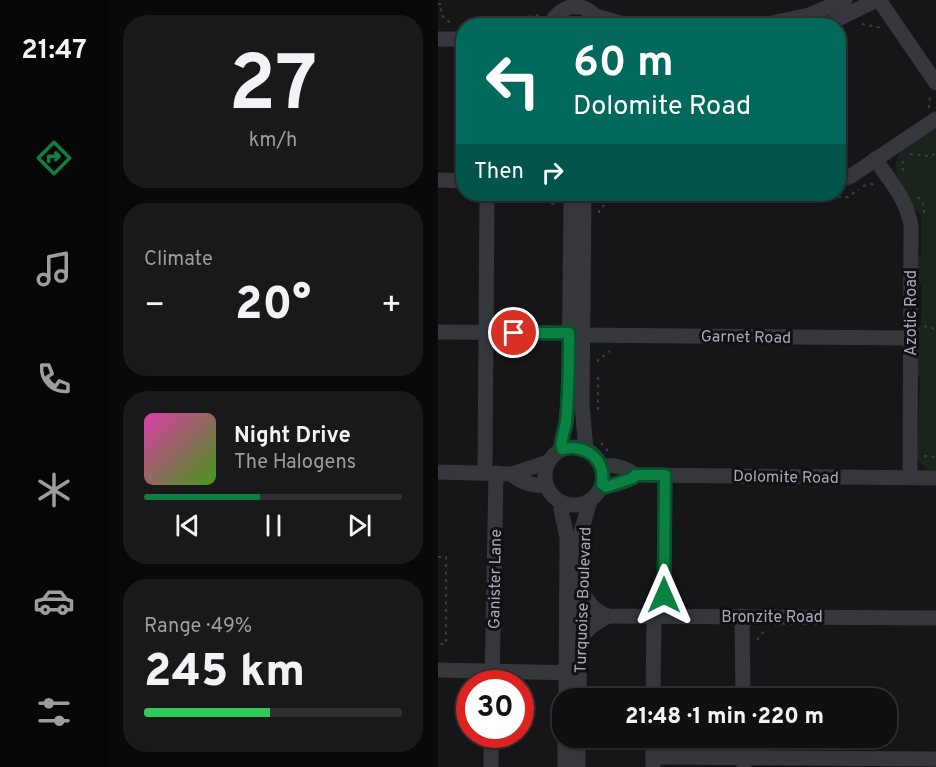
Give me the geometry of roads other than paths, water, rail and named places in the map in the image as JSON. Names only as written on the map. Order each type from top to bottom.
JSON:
[{"type":"street","points":[[795,18],[809,15],[845,0]]},
{"type":"street","points":[[841,18],[878,0],[930,85]]},
{"type":"street","points":[[558,6],[580,7],[607,18]]},
{"type":"street","points":[[438,39],[456,34]]},
{"type":"street","points":[[846,178],[875,159],[932,115]]},
{"type":"street","name":"Azotic Road","points":[[875,159],[902,196],[910,219],[910,477]]},
{"type":"street","points":[[438,180],[456,181]]},
{"type":"street","name":"Ganister Lane","points":[[487,201],[493,670]]},
{"type":"street","points":[[564,201],[586,450]]},
{"type":"street","points":[[562,449],[576,334],[584,201]]},
{"type":"street","name":"Garnet Road","points":[[438,332],[909,338]]},
{"type":"street","points":[[571,447],[586,450],[598,460],[602,467],[600,491],[590,501],[581,505],[561,503],[549,492],[546,485],[545,473],[548,462],[562,449],[571,447]]},
{"type":"street","points":[[438,472],[512,474],[548,462]]},
{"type":"street","name":"Dolomite Road","points":[[602,467],[610,465],[635,475],[936,477]]},
{"type":"street","points":[[512,474],[523,481],[540,486],[546,485]]},
{"type":"street","name":"Dolomite Road","points":[[602,484],[606,487],[633,478],[635,475]]},
{"type":"street","points":[[654,688],[665,475]]},
{"type":"street","name":"Turquoise Boulevard","points":[[565,688],[573,673],[579,638],[581,532],[590,501]]},
{"type":"street","name":"Turquoise Boulevard","points":[[561,503],[560,508],[566,527],[573,673],[576,688]]},
{"type":"street","points":[[580,587],[585,599],[598,612],[608,616]]},
{"type":"street","points":[[579,638],[593,625],[608,616]]},
{"type":"street","name":"Bronzite Road","points":[[608,616],[936,618]]},
{"type":"street","points":[[742,616],[743,688]]},
{"type":"street","points":[[438,670],[456,673]]},
{"type":"street","points":[[534,675],[573,673]]},
{"type":"street","points":[[491,748],[491,767]]},
{"type":"street","points":[[562,748],[565,767]]},
{"type":"street","points":[[578,748],[578,767]]},
{"type":"street","points":[[653,762],[744,763],[936,759]]}]
